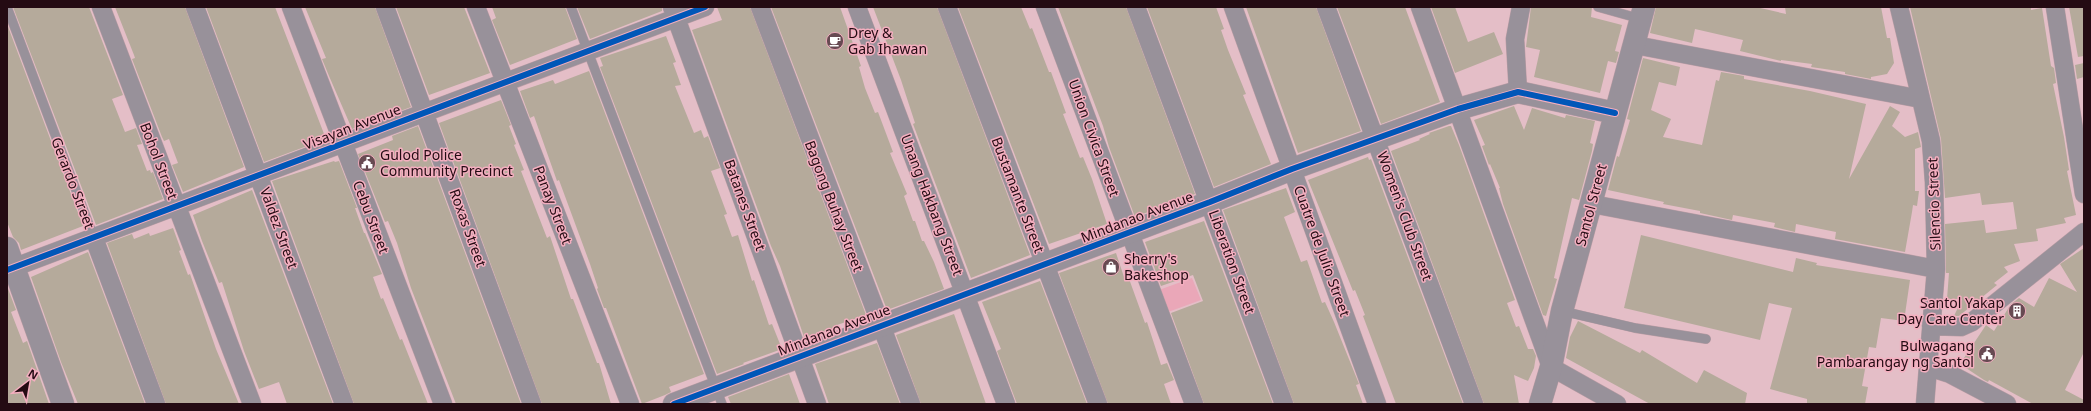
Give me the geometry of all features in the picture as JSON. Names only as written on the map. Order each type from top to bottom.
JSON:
[{"type":"street","name":"Bohol Street","points":[[101,7],[252,404]]},
{"type":"street","name":"Valdez Street","points":[[195,7],[344,404]]},
{"type":"street","name":"Cebu Street","points":[[291,7],[342,144],[443,404]]},
{"type":"street","name":"Roxas Street","points":[[385,7],[532,404]]},
{"type":"street","name":"Panay Street","points":[[476,7],[630,404]]},
{"type":"street","name":"Visayan Avenue","points":[[9,262],[94,238],[588,51],[674,12],[705,7]]},
{"type":"street","name":"Bagong Buhay Street","points":[[760,7],[880,326],[911,404]]},
{"type":"street","name":"Unang Hakbang Street","points":[[857,7],[966,294],[1006,404]]},
{"type":"street","name":"Bustamante Street","points":[[947,7],[1098,404]]},
{"type":"street","name":"Union Civica Street","points":[[1045,7],[1194,404]]},
{"type":"street","name":"Liberation Street","points":[[1136,7],[1210,202],[1284,404]]},
{"type":"street","name":"Cuatre de Julio Street","points":[[1233,7],[1377,404]]},
{"type":"street","name":"Women's Club Street","points":[[1326,7],[1377,140],[1474,404]]},
{"type":"street","points":[[1420,7],[1551,368],[1617,404]]},
{"type":"street","points":[[1518,92],[1514,39],[1521,7]]},
{"type":"street","name":"Silencio Street","points":[[1899,7],[1931,141],[1936,269],[1925,404]]},
{"type":"street","points":[[2056,7],[2084,194]]},
{"type":"street","name":"Batanes Street","points":[[674,12],[817,404]]},
{"type":"street","name":"Santol Street","points":[[1540,404],[1551,368],[1562,311],[1643,13]]},
{"type":"street","points":[[1635,45],[1921,99]]},
{"type":"street","name":"Mindanao Avenue","points":[[674,404],[719,396],[800,355],[1129,233],[1292,169],[1377,140],[1458,109],[1518,92],[1615,113]]},
{"type":"street","points":[[1592,204],[1936,269]]},
{"type":"street","points":[[1931,326],[1961,327],[1972,322],[2084,232]]},
{"type":"street","name":"Gerardo Street","points":[[94,238],[156,404]]},
{"type":"street","points":[[9,262],[63,404]]},
{"type":"street","points":[[1928,367],[1950,374],[2007,404]]},
{"type":"lane","name":"Gerardo Street","points":[[7,7],[94,238]]},
{"type":"lane","points":[[571,7],[719,396]]},
{"type":"lane","points":[[1598,7],[1643,13]]},
{"type":"lane","points":[[1562,311],[1635,328],[1706,339]]},
{"type":"shaded area","points":[[1192,278],[1201,300],[1168,312],[1159,290]]},
{"type":"building","points":[[13,7],[89,7],[123,95],[112,99],[125,132],[136,128],[142,144],[137,145],[147,171],[150,170],[151,173],[153,172],[163,199],[96,225]]},
{"type":"building","points":[[115,7],[185,7],[244,167],[183,192],[172,165],[178,163],[169,139],[164,141],[162,137],[132,59],[135,58]]},
{"type":"building","points":[[206,7],[275,7],[326,139],[264,162]]},
{"type":"building","points":[[305,7],[375,7],[411,107],[352,129],[322,59],[326,58]]},
{"type":"building","points":[[396,7],[464,7],[490,73],[429,95]]},
{"type":"building","points":[[492,7],[565,7],[577,39],[510,65],[492,20],[496,18]]},
{"type":"building","points":[[577,7],[662,7],[662,11],[590,39]]},
{"type":"building","points":[[717,7],[750,7],[866,315],[837,325],[837,327],[805,340],[780,266],[771,246],[692,30],[722,20]]},
{"type":"building","points":[[771,7],[840,7],[861,66],[859,67],[865,88],[875,113],[878,112],[893,152],[890,153],[907,194],[904,196],[913,221],[915,221],[922,241],[924,241],[934,262],[944,289],[887,310]]},
{"type":"building","points":[[873,7],[937,7],[1030,255],[971,278],[913,124],[915,123],[901,80]]},
{"type":"building","points":[[958,7],[1021,7],[1030,29],[1032,28],[1049,72],[1051,72],[1066,113],[1063,114],[1080,158],[1083,157],[1092,179],[1107,224],[1049,244]]},
{"type":"building","points":[[1058,7],[1126,7],[1195,194],[1135,217],[1109,147],[1103,126]]},
{"type":"building","points":[[1147,7],[1216,7],[1224,29],[1221,30],[1246,94],[1243,95],[1271,164],[1214,187]]},
{"type":"building","points":[[1246,7],[1316,7],[1361,131],[1298,153]]},
{"type":"building","points":[[1337,7],[1405,7],[1440,102],[1381,124]]},
{"type":"building","points":[[1431,7],[1455,7],[1468,42],[1494,32],[1503,54],[1455,73]]},
{"type":"building","points":[[1531,7],[1592,7],[1591,17],[1622,25],[1615,51],[1619,52],[1616,63],[1608,61],[1600,93],[1534,77],[1540,50],[1526,47]]},
{"type":"building","points":[[1656,7],[1756,7],[1786,14],[1785,7],[1881,7],[1887,38],[1890,38],[1894,63],[1887,74],[1871,77],[1871,79],[1845,74],[1845,72],[1811,67],[1812,64],[1781,61],[1740,51],[1743,40],[1695,29],[1692,43],[1650,33]]},
{"type":"building","points":[[1910,7],[2031,7],[2031,10],[2042,8],[2051,66],[2054,68],[2056,83],[2053,84],[2064,137],[2069,170],[2067,171],[2076,215],[2064,218],[2066,223],[2036,229],[2038,241],[2014,244],[2020,261],[2004,267],[2008,272],[1994,283],[1997,285],[1959,316],[1954,316],[1962,299],[1947,299],[1949,273],[1946,273],[1945,224],[1984,220],[1986,233],[2017,229],[2013,202],[1982,205],[1980,193],[1945,198],[1941,139]]},
{"type":"building","points":[[2069,7],[2084,7],[2084,56],[2078,57]]},
{"type":"building","points":[[7,24],[83,226],[21,250],[19,243],[13,237],[7,222]]},
{"type":"building","points":[[666,36],[676,62],[673,63],[681,85],[675,86],[694,133],[701,130],[704,138],[708,136],[720,168],[711,171],[727,214],[724,215],[732,237],[738,235],[752,281],[754,280],[769,325],[772,324],[782,349],[717,374],[600,67],[603,66],[600,58]]},
{"type":"building","points":[[1643,58],[1680,67],[1676,86],[1659,82],[1651,110],[1671,119],[1663,137],[1702,145],[1716,80],[1719,81],[1721,72],[1744,76],[1744,79],[1810,91],[1866,104],[1849,179],[1890,106],[1900,112],[1892,126],[1905,137],[1918,132],[1921,147],[1915,149],[1915,191],[1919,191],[1917,206],[1913,205],[1905,252],[1835,239],[1836,232],[1796,224],[1795,232],[1774,227],[1775,223],[1733,215],[1732,220],[1700,213],[1700,211],[1663,204],[1664,202],[1608,190],[1617,156],[1619,157],[1630,120],[1627,119]]},
{"type":"building","points":[[2084,63],[2084,77],[2077,79],[2075,65]]},
{"type":"building","points":[[589,71],[704,374],[669,387],[671,392],[642,404],[606,308],[604,308],[590,264],[559,180],[557,181],[534,116],[530,118],[520,91],[553,80],[555,84]]},
{"type":"building","points":[[501,100],[511,125],[509,126],[516,144],[514,145],[524,170],[521,171],[547,238],[550,236],[571,299],[573,299],[597,363],[599,363],[611,404],[542,404],[439,123]]},
{"type":"building","points":[[1514,106],[1524,130],[1532,108],[1565,118],[1566,115],[1595,121],[1590,143],[1593,144],[1592,151],[1579,200],[1572,198],[1554,278],[1557,279],[1546,316],[1543,315],[1503,204],[1500,188],[1482,146],[1485,145],[1474,120]]},
{"type":"building","points":[[418,126],[521,404],[456,404],[411,288],[397,243],[388,221],[385,222],[358,154],[393,140],[392,136]]},
{"type":"building","points":[[1451,126],[1459,145],[1515,300],[1507,303],[1516,327],[1519,326],[1528,349],[1533,349],[1536,356],[1534,368],[1528,381],[1514,375],[1519,404],[1484,404],[1391,151],[1420,140],[1419,139],[1430,134],[1429,133]]},
{"type":"building","points":[[1368,157],[1369,160],[1371,159],[1463,404],[1396,404],[1363,316],[1365,315],[1355,290],[1353,291],[1308,180]]},
{"type":"building","points":[[334,161],[339,161],[357,208],[355,208],[364,233],[382,274],[373,277],[381,299],[383,298],[400,340],[402,339],[428,404],[354,404],[272,181]]},
{"type":"building","points":[[1286,188],[1295,212],[1284,217],[1301,262],[1307,260],[1322,303],[1325,302],[1334,322],[1359,384],[1356,385],[1363,404],[1294,404],[1223,210]]},
{"type":"building","points":[[252,190],[333,404],[287,404],[279,382],[259,389],[244,351],[222,282],[219,283],[202,241],[193,215]]},
{"type":"building","points":[[1204,221],[1273,404],[1204,404],[1171,313],[1203,301],[1193,275],[1161,286],[1145,242]]},
{"type":"building","points":[[173,228],[181,250],[179,251],[188,275],[190,274],[216,349],[239,404],[166,404],[107,243],[132,234],[134,239],[149,233],[150,236]]},
{"type":"building","points":[[1641,235],[1793,272],[1796,258],[1817,263],[1816,265],[1910,280],[1904,321],[1881,318],[1876,348],[1869,347],[1862,386],[1868,387],[1865,404],[1807,404],[1807,399],[1770,389],[1792,308],[1769,303],[1760,340],[1624,308]]},
{"type":"building","points":[[2084,248],[2084,352],[2065,390],[2084,400],[2084,404],[2033,404],[1989,380],[1988,382],[1984,380],[1960,364],[1986,325],[1994,331],[2011,304],[2019,298],[2034,307],[2049,278],[2077,292],[2060,264]]},
{"type":"building","points":[[88,252],[145,404],[78,404],[61,362],[31,277]]},
{"type":"building","points":[[1116,253],[1124,277],[1128,276],[1145,323],[1147,322],[1161,365],[1167,363],[1174,380],[1164,384],[1171,404],[1108,404],[1059,273]]},
{"type":"building","points":[[1040,281],[1087,404],[1017,404],[997,351],[1001,349],[982,302]]},
{"type":"building","points":[[7,286],[16,310],[11,312],[23,343],[27,341],[49,404],[7,404]]},
{"type":"building","points":[[954,314],[986,404],[921,404],[896,335]]},
{"type":"building","points":[[1578,321],[1640,353],[1642,350],[1697,383],[1704,370],[1747,393],[1745,404],[1650,404],[1566,358],[1570,337]]},
{"type":"building","points":[[877,343],[900,404],[829,404],[815,364]]},
{"type":"building","points":[[789,374],[800,404],[731,404],[728,397]]},
{"type":"cycle path","points":[[7,270],[705,7]]},
{"type":"cycle path","points":[[674,404],[1210,202],[1292,169],[1458,109],[1518,92],[1615,113]]},
{"type":"place","name":"Drey & Gab Ihawan","points":[[835,41]]},
{"type":"place","name":"Gulod Police Community Precinct","points":[[367,163]]},
{"type":"place","name":"Sherry's Bakeshop","points":[[1111,267]]},
{"type":"place","name":"Santol Yakap Day Care Center","points":[[2017,311]]},
{"type":"place","name":"Bulwagang Pambarangay ng Santol","points":[[1987,354]]}]
